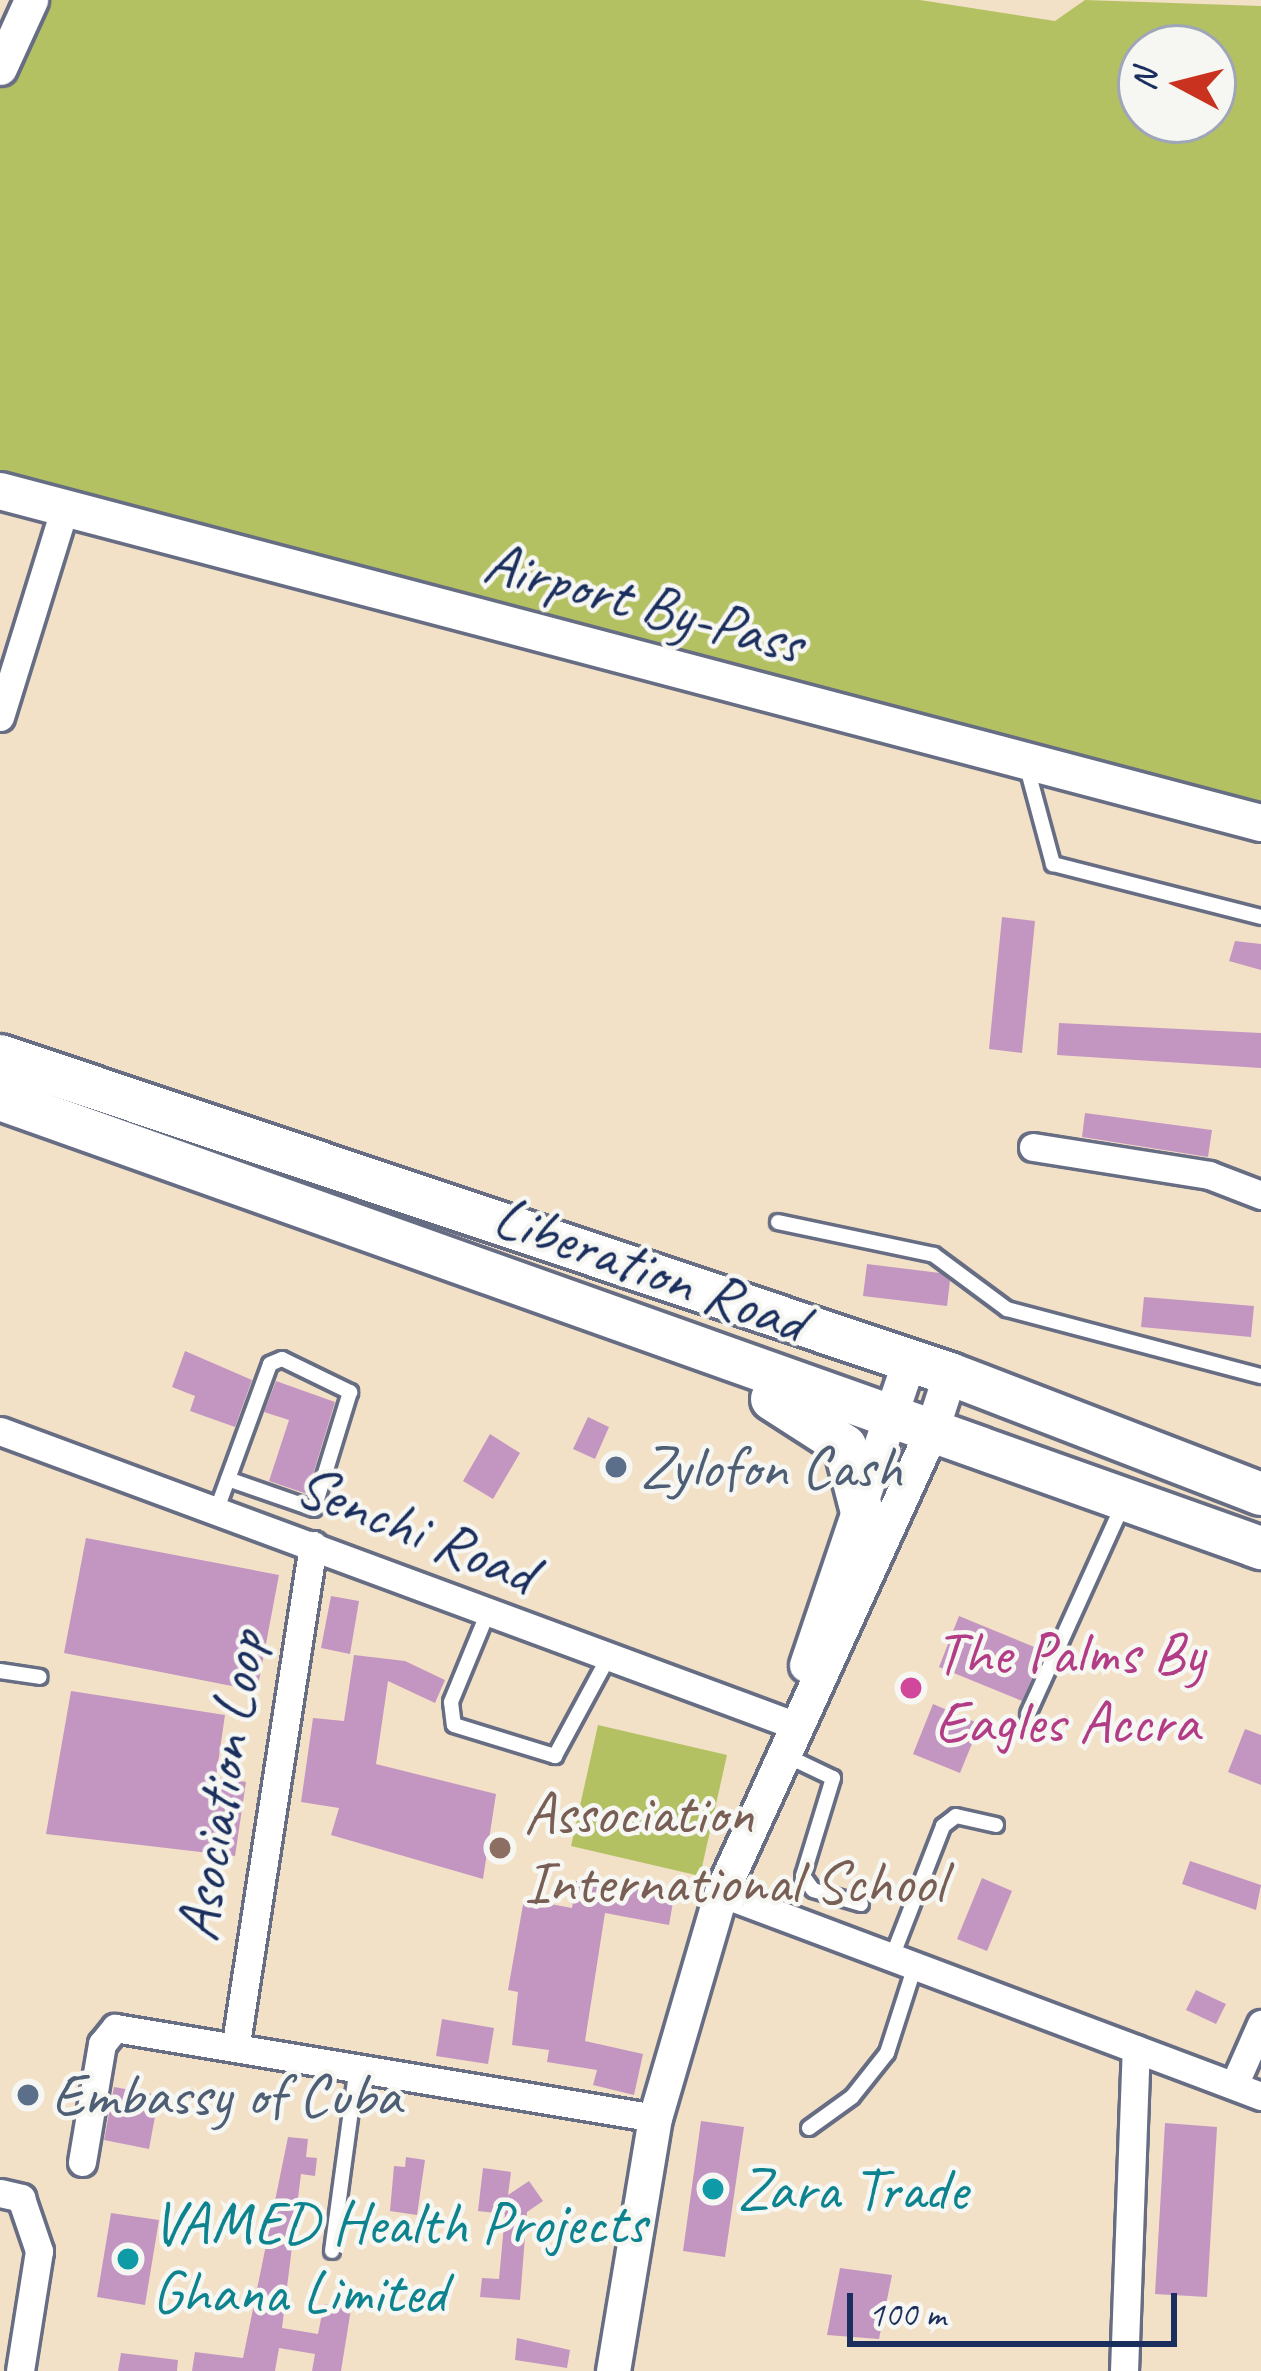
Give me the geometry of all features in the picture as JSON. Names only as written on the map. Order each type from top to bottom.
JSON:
[{"type":"highway","name":"Liberation Road","points":[[0,1056],[950,1374],[1261,1496]]},
{"type":"highway","name":"Liberation Road","points":[[0,1099],[1261,1548]]},
{"type":"highway","points":[[703,1352],[746,1387],[830,1431],[854,1462],[862,1512]]},
{"type":"highway","points":[[920,1423],[994,1428],[1186,1498],[1261,1496]]},
{"type":"main road","name":"Airport By-Pass","points":[[0,491],[1261,823]]},
{"type":"street","points":[[5,46],[31,0]]},
{"type":"street","points":[[0,717],[64,507]]},
{"type":"street","points":[[1033,1147],[1191,1171],[1261,1195]]},
{"type":"street","points":[[613,2371],[655,2118],[721,1893],[788,1740],[820,1684],[920,1423],[909,1361]]},
{"type":"street","points":[[788,1740],[803,1674],[862,1512],[950,1374]]},
{"type":"street","name":"Senchi Road","points":[[0,1431],[313,1545],[486,1617],[607,1660],[788,1740]]},
{"type":"street","name":"Asociation Loop","points":[[236,2043],[313,1545]]},
{"type":"street","points":[[721,1893],[1261,2096]]},
{"type":"street","points":[[1234,2085],[1261,2024]]},
{"type":"street","points":[[82,2162],[106,2034],[236,2043],[655,2118]]},
{"type":"street","points":[[1124,2371],[1136,2049]]},
{"type":"street","points":[[0,2193],[20,2198],[39,2252],[20,2371]]},
{"type":"lane","points":[[1026,764],[1053,864],[1261,917]]},
{"type":"lane","points":[[778,1222],[934,1255],[1006,1309],[1261,1376]]},
{"type":"lane","points":[[217,1509],[228,1479],[275,1360],[350,1392],[314,1509],[228,1479]]},
{"type":"lane","points":[[1028,1714],[1125,1501]]},
{"type":"lane","points":[[486,1617],[451,1702],[454,1725],[555,1756],[607,1660]]},
{"type":"lane","points":[[0,1671],[40,1677]]},
{"type":"lane","points":[[788,1740],[832,1778],[803,1876],[813,1890],[860,1904]]},
{"type":"lane","points":[[809,2128],[852,2097],[887,2053],[904,1961],[943,1826],[956,1816],[996,1825]]},
{"type":"lane","points":[[332,2251],[357,2065]]},
{"type":"green space","points":[[27,0],[920,0],[1055,21],[1085,0],[1261,6],[1261,808],[0,473],[0,58]]},
{"type":"green space","points":[[598,1725],[727,1755],[700,1876],[571,1846]]},
{"type":"building","points":[[1002,917],[1035,921],[1022,1053],[989,1049]]},
{"type":"building","points":[[1235,941],[1261,944],[1261,970],[1229,961]]},
{"type":"building","points":[[1059,1023],[1261,1033],[1261,1068],[1057,1055]]},
{"type":"building","points":[[1085,1113],[1212,1130],[1208,1157],[1082,1137]]},
{"type":"building","points":[[867,1264],[940,1273],[950,1281],[947,1306],[863,1296]]},
{"type":"building","points":[[1144,1297],[1254,1306],[1251,1337],[1141,1327]]},
{"type":"building","points":[[185,1351],[252,1380],[235,1427],[190,1411],[195,1396],[172,1387]]},
{"type":"building","points":[[276,1381],[335,1402],[307,1494],[269,1481],[289,1420],[264,1412]]},
{"type":"building","points":[[588,1417],[609,1427],[595,1459],[573,1449]]},
{"type":"building","points":[[490,1434],[520,1453],[493,1499],[463,1481]]},
{"type":"building","points":[[86,1538],[279,1575],[257,1691],[64,1653]]},
{"type":"building","points":[[331,1596],[359,1601],[350,1654],[321,1648]]},
{"type":"building","points":[[959,1616],[1044,1651],[1022,1701],[939,1667]]},
{"type":"building","points":[[354,1655],[405,1661],[445,1680],[435,1703],[388,1681],[376,1764],[496,1794],[483,1879],[331,1835],[339,1808],[301,1802],[313,1718],[344,1721]]},
{"type":"building","points":[[71,1691],[225,1715],[216,1777],[246,1782],[235,1856],[46,1834]]},
{"type":"building","points":[[933,1704],[980,1724],[960,1773],[913,1754]]},
{"type":"building","points":[[1245,1729],[1261,1735],[1261,1785],[1228,1772]]},
{"type":"building","points":[[1190,1861],[1261,1885],[1256,1910],[1182,1884]]},
{"type":"building","points":[[982,1878],[1012,1891],[987,1951],[957,1939]]},
{"type":"building","points":[[616,1880],[675,1891],[669,1925],[605,1913],[585,2041],[643,2054],[634,2095],[593,2085],[597,2070],[547,2062],[549,2050],[512,2045],[518,1992],[508,1990],[524,1899],[572,1908],[576,1881],[615,1888]]},
{"type":"building","points":[[1196,1990],[1226,2004],[1216,2024],[1186,2010]]},
{"type":"building","points":[[442,2019],[494,2028],[488,2064],[436,2056]]},
{"type":"building","points":[[114,2087],[159,2095],[149,2149],[104,2140]]},
{"type":"building","name":"Zara Trade","points":[[701,2121],[744,2127],[725,2257],[683,2251]]},
{"type":"building","points":[[1165,2123],[1217,2127],[1207,2297],[1155,2294]]},
{"type":"building","points":[[288,2137],[308,2139],[306,2157],[317,2158],[315,2176],[301,2174],[282,2328],[318,2334],[324,2304],[351,2309],[341,2371],[312,2371],[315,2354],[279,2348],[275,2371],[192,2371],[195,2352],[243,2358]]},
{"type":"building","points":[[406,2157],[425,2160],[417,2215],[390,2211],[394,2166],[405,2167]]},
{"type":"building","points":[[483,2168],[511,2172],[508,2195],[529,2181],[543,2201],[527,2212],[520,2300],[480,2297],[482,2278],[499,2279],[505,2214],[478,2211]]},
{"type":"building","name":"VAMED Health Projects Ghana Limited","points":[[111,2213],[159,2220],[145,2305],[97,2297]]},
{"type":"building","points":[[840,2268],[892,2275],[879,2339],[827,2335]]},
{"type":"building","points":[[517,2338],[570,2350],[567,2368],[515,2360]]},
{"type":"building","points":[[121,2353],[178,2360],[177,2371],[118,2371]]},
{"type":"place","name":"Zylofon Cash","points":[[616,1467]]},
{"type":"place","name":"The Palms By Eagles Accra","points":[[911,1688]]},
{"type":"place","name":"Association International School","points":[[500,1848]]},
{"type":"place","name":"Embassy of Cuba","points":[[28,2095]]},
{"type":"place","name":"Zara Trade","points":[[713,2189]]},
{"type":"place","name":"VAMED Health Projects Ghana Limited","points":[[128,2259]]}]
